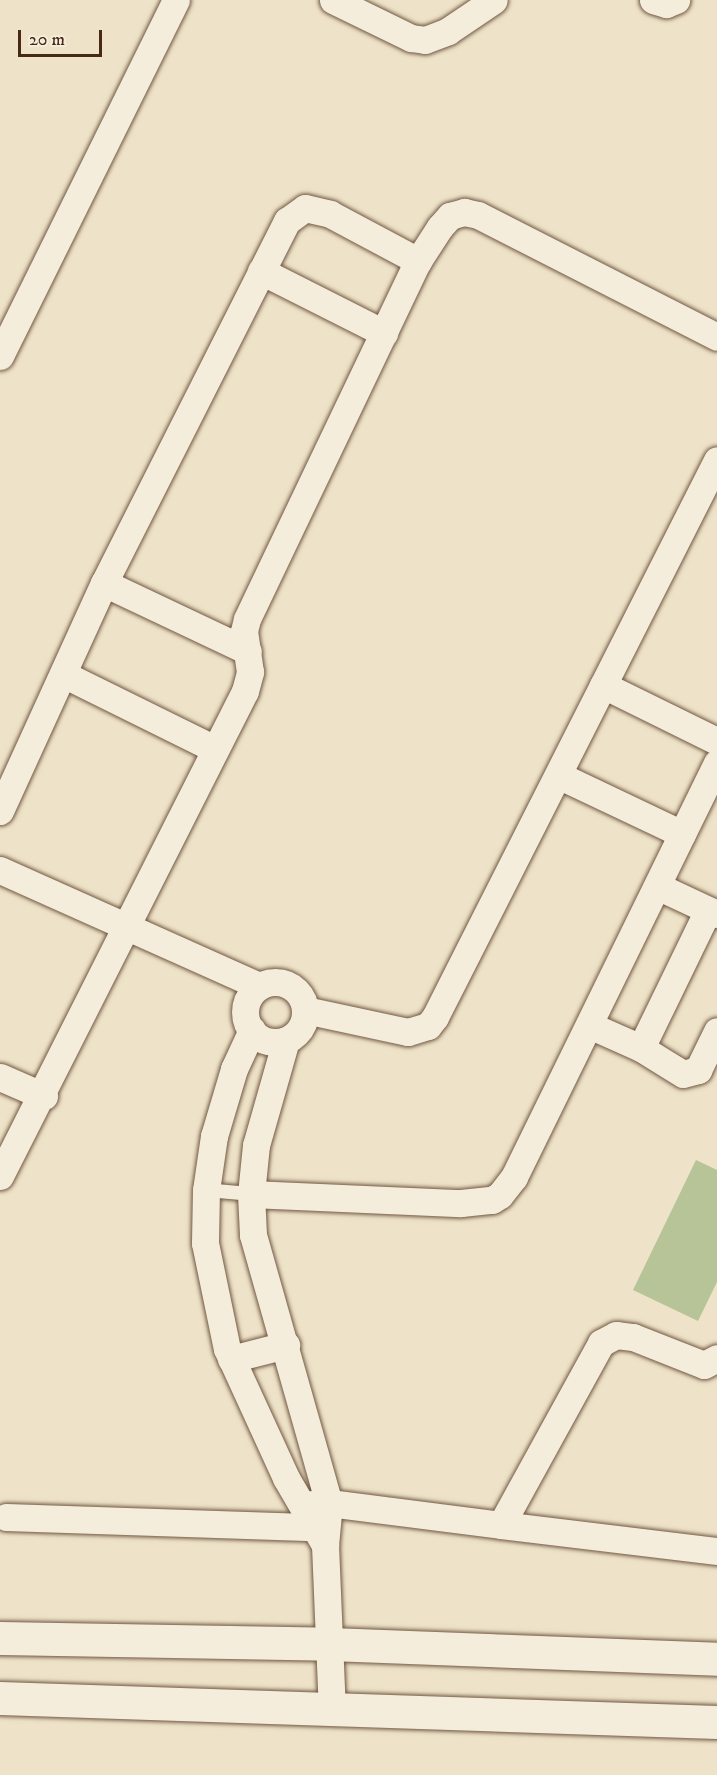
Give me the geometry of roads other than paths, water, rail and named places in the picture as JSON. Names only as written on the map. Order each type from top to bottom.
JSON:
[{"type":"street","points":[[0,356],[176,0]]},
{"type":"street","points":[[333,0],[411,38],[425,40],[448,31],[494,0]]},
{"type":"street","points":[[653,0],[666,4],[676,0]]},
{"type":"street","points":[[0,811],[104,583],[287,221],[305,208],[330,214],[418,261]]},
{"type":"street","points":[[0,1176],[44,1096],[124,929],[245,691],[250,672],[244,631],[247,619],[418,261],[450,216],[464,212],[478,215],[717,337]]},
{"type":"street","points":[[261,271],[384,333]]},
{"type":"street","points":[[305,1010],[408,1032],[428,1026],[560,776],[603,685],[717,460]]},
{"type":"street","points":[[104,583],[248,651]]},
{"type":"street","points":[[63,674],[215,749]]},
{"type":"street","points":[[603,685],[717,741]]},
{"type":"street","points":[[252,1194],[461,1203],[492,1200],[514,1177],[717,763]]},
{"type":"street","points":[[560,776],[682,834]]},
{"type":"street","points":[[0,870],[124,929],[259,986],[284,983],[294,989],[305,1010],[296,1034],[286,1040],[267,1040],[252,1030]]},
{"type":"street","points":[[642,1048],[712,912],[657,886]]},
{"type":"street","points":[[259,986],[246,1006],[252,1030],[234,1069],[214,1137],[206,1190],[205,1243],[210,1277],[231,1359],[313,1526],[330,1644],[332,1710]]},
{"type":"street","points":[[589,1025],[642,1048],[683,1074],[692,1074],[698,1070],[717,1031]]},
{"type":"street","points":[[286,1040],[256,1145],[252,1194],[254,1235],[329,1503]]},
{"type":"street","points":[[0,1077],[44,1096]]},
{"type":"street","points":[[501,1524],[601,1343],[616,1335],[633,1337],[704,1365],[717,1358]]},
{"type":"street","points":[[231,1359],[286,1345]]},
{"type":"street","points":[[313,1526],[329,1503]]},
{"type":"street","points":[[313,1526],[329,1503]]},
{"type":"street","points":[[329,1503],[717,1551]]},
{"type":"street","points":[[6,1517],[313,1526]]},
{"type":"street","points":[[0,1638],[330,1644],[717,1659]]},
{"type":"street","points":[[0,1698],[717,1722]]},
{"type":"lane","points":[[206,1190],[252,1194]]}]
